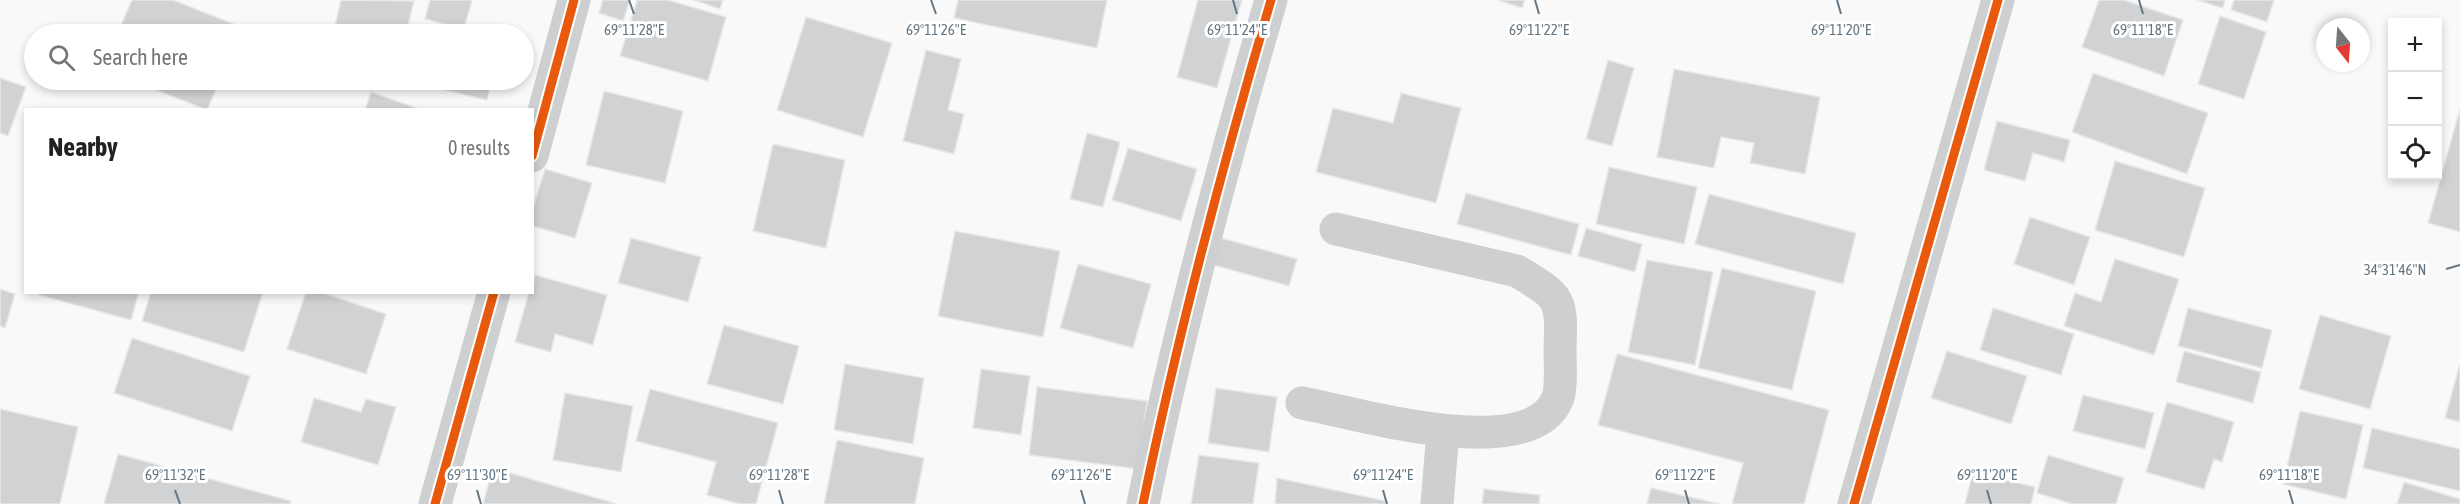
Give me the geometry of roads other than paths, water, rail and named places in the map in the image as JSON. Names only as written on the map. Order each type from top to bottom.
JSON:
[{"type":"street","points":[[534,149],[574,0]]},
{"type":"street","points":[[1143,504],[1175,354],[1222,169],[1271,0]]},
{"type":"street","points":[[1854,504],[1998,0]]},
{"type":"street","points":[[1302,403],[1443,431],[1496,433],[1538,422],[1558,399],[1562,315],[1555,297],[1517,271],[1336,230]]},
{"type":"street","points":[[435,504],[493,294]]},
{"type":"street","points":[[1437,504],[1443,431]]}]
